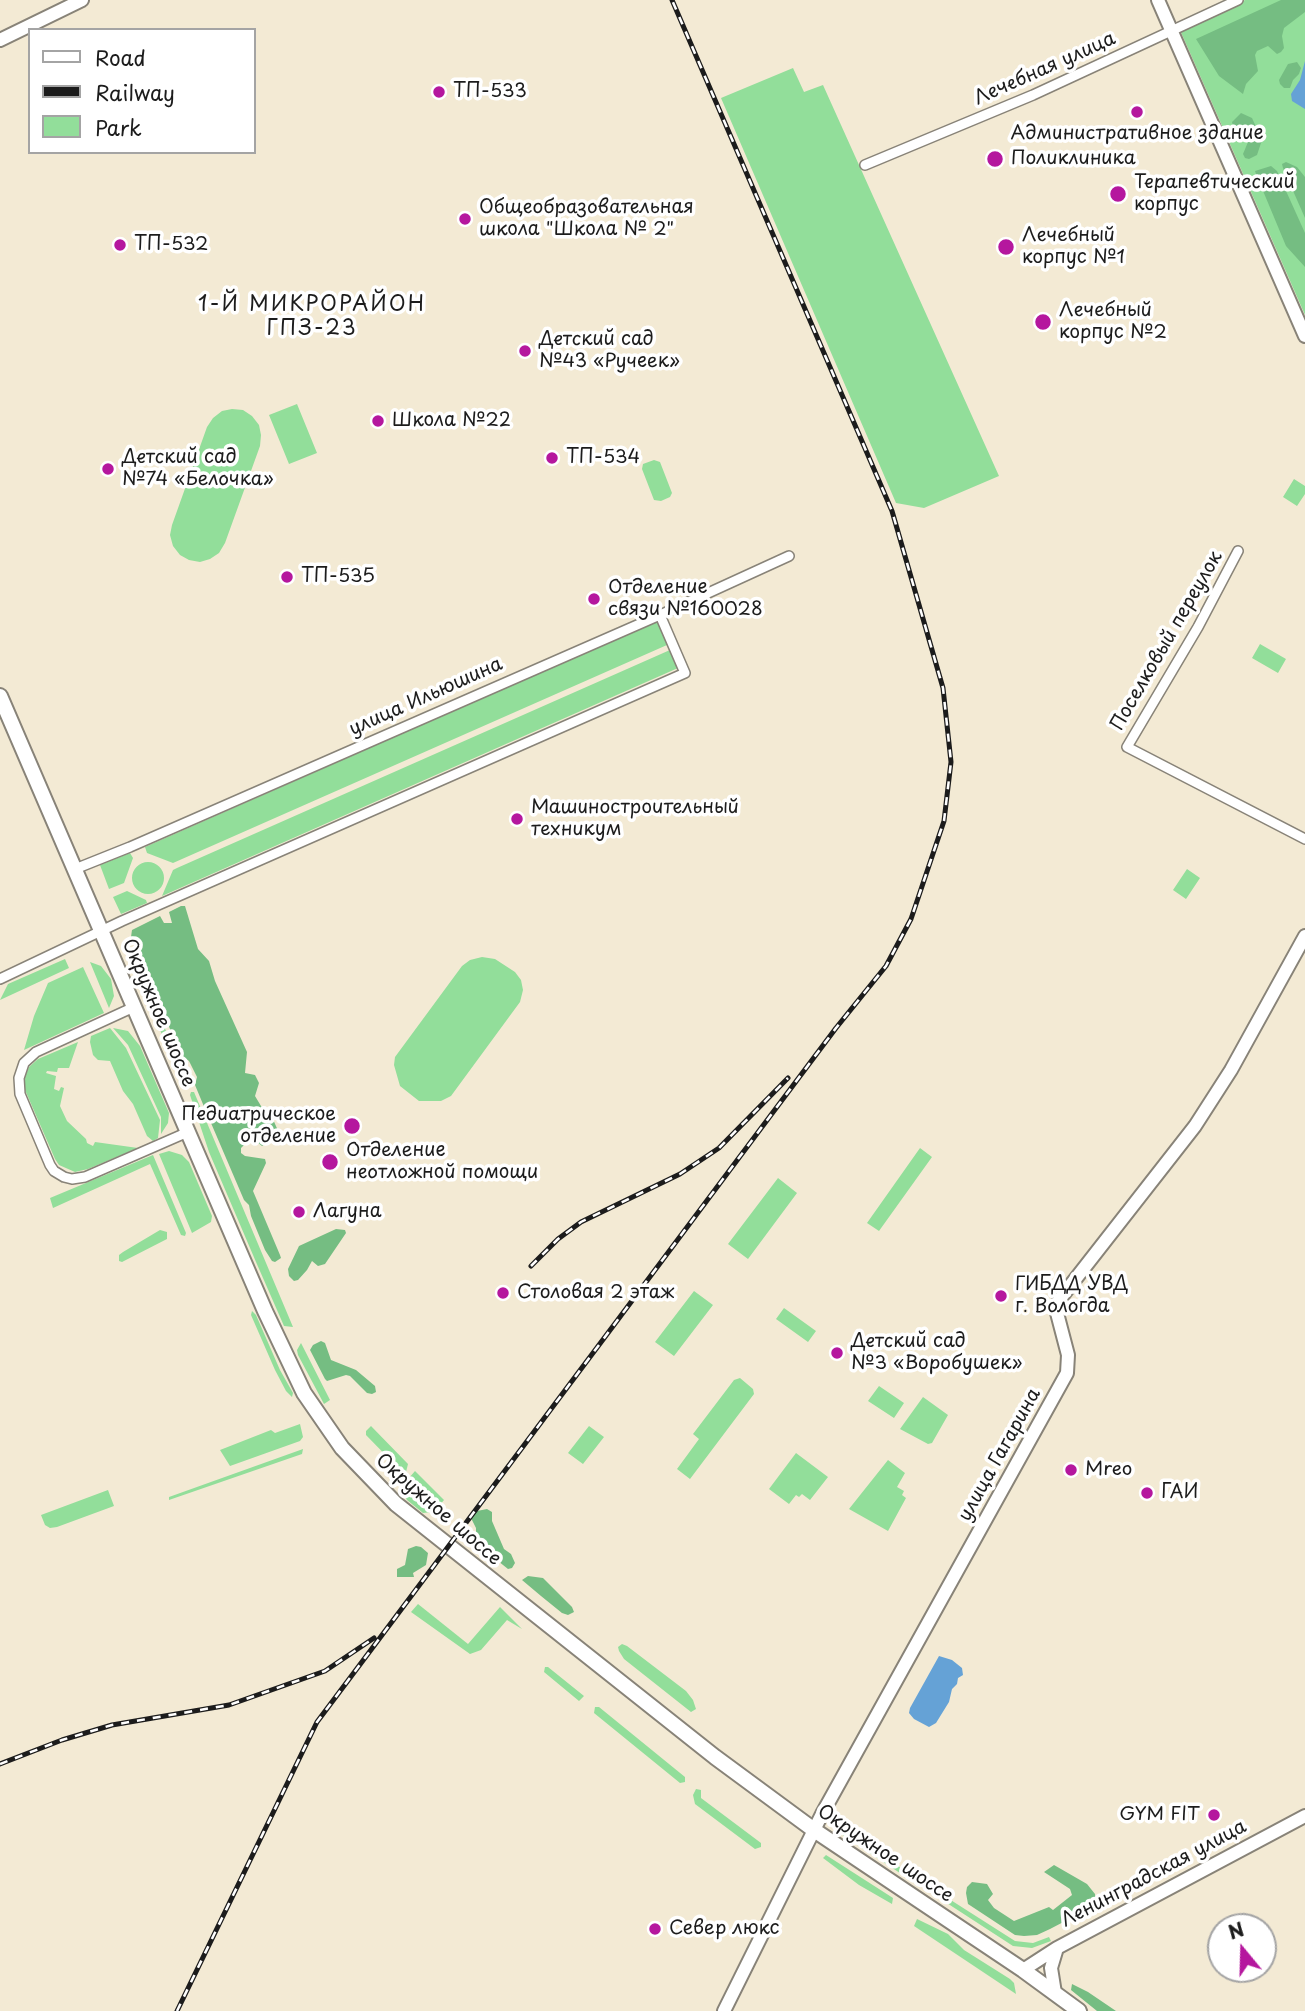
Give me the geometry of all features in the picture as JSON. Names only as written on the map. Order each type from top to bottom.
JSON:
[{"type":"main road","name":"Окружное шоссе","points":[[0,696],[293,1372],[316,1413],[351,1459],[396,1504],[447,1546],[715,1757],[814,1830],[1023,1970],[1079,2011]]},
{"type":"street","points":[[0,40],[82,0]]},
{"type":"street","points":[[1158,0],[1305,336]]},
{"type":"street","name":"Лечебная улица","points":[[865,165],[1033,95],[1238,0]]},
{"type":"street","name":"Поселковый переулок","points":[[1238,551],[1198,627],[1127,747],[1305,839]]},
{"type":"street","name":"улица Ильюшина","points":[[75,869],[660,615],[789,556]]},
{"type":"street","points":[[0,979],[102,930],[685,673],[660,615]]},
{"type":"street","name":"улица Гагарина","points":[[724,2011],[814,1830],[1067,1373],[1069,1355],[1057,1313],[1059,1300],[1195,1126],[1231,1070],[1305,936]]},
{"type":"street","points":[[134,1007],[36,1052],[24,1063],[19,1078],[20,1094],[50,1165],[64,1177],[85,1177],[188,1132]]},
{"type":"street","name":"Ленинградская улица","points":[[1023,1970],[1057,1948],[1305,1816]]},
{"type":"street","points":[[1055,1993],[1051,1968],[1057,1948]]},
{"type":"green space","points":[[1245,0],[1305,0],[1305,315],[1180,30]]},
{"type":"green space","points":[[1281,0],[1305,0],[1305,12],[1284,28],[1284,48],[1281,52],[1277,54],[1268,46],[1257,51],[1255,55],[1258,71],[1246,84],[1243,94],[1219,76],[1196,39]]},
{"type":"green space","points":[[1297,62],[1301,68],[1299,74],[1290,88],[1284,88],[1279,80],[1288,64]]},
{"type":"green space","points":[[793,68],[804,92],[823,85],[999,476],[924,508],[896,503],[721,98]]},
{"type":"green space","points":[[1241,113],[1252,118],[1262,140],[1257,155],[1249,159],[1243,154],[1248,142],[1245,130],[1233,126],[1232,122]]},
{"type":"green space","points":[[1286,162],[1297,167],[1305,177],[1305,218],[1283,168],[1282,164]]},
{"type":"green space","points":[[1271,166],[1277,171],[1305,233],[1305,267],[1286,246],[1256,174],[1255,171]]},
{"type":"green space","points":[[297,404],[317,453],[289,464],[269,415]]},
{"type":"green space","points":[[243,410],[259,425],[260,446],[219,553],[200,562],[189,560],[180,555],[173,546],[170,535],[172,525],[207,427],[222,411]]},
{"type":"green space","points":[[654,460],[660,462],[672,493],[661,501],[654,500],[642,469],[643,464]]},
{"type":"green space","points":[[1294,479],[1305,486],[1305,494],[1297,506],[1283,497]]},
{"type":"green space","points":[[657,621],[667,645],[173,863],[147,853],[145,847]]},
{"type":"green space","points":[[1260,644],[1286,659],[1278,673],[1252,658]]},
{"type":"green space","points":[[670,650],[678,668],[162,896],[173,870],[177,868]]},
{"type":"green space","points":[[130,853],[133,858],[124,883],[109,889],[100,865]]},
{"type":"green space","points":[[148,862],[159,867],[164,878],[159,889],[148,894],[137,889],[132,878],[137,867]]},
{"type":"green space","points":[[1187,869],[1200,878],[1186,899],[1173,890]]},
{"type":"green space","points":[[127,891],[147,903],[121,914],[113,897]]},
{"type":"green space","points":[[185,906],[198,949],[209,961],[215,981],[247,1052],[245,1073],[255,1075],[259,1083],[255,1096],[264,1111],[271,1115],[280,1135],[262,1146],[257,1142],[252,1130],[244,1132],[244,1145],[241,1148],[241,1153],[245,1156],[265,1159],[266,1163],[253,1191],[281,1258],[275,1262],[265,1250],[249,1205],[244,1200],[195,1085],[197,1077],[189,1061],[181,1055],[131,937],[132,930],[160,916],[164,923],[172,923],[169,912]]},
{"type":"green space","points":[[127,952],[135,954],[172,1046],[166,1043],[132,970]]},
{"type":"green space","points":[[482,957],[495,959],[515,972],[521,980],[523,990],[520,1002],[451,1096],[441,1101],[419,1101],[400,1086],[394,1065],[395,1057],[462,966],[470,960]]},
{"type":"green space","points":[[65,959],[69,968],[0,1000],[8,984]]},
{"type":"green space","points":[[90,962],[101,966],[111,979],[114,996],[109,1008]]},
{"type":"green space","points":[[83,967],[104,1013],[24,1050],[48,983]]},
{"type":"green space","points":[[110,1028],[126,1048],[160,1120],[158,1138],[153,1141],[147,1136],[110,1061],[98,1060],[93,1055],[91,1036]]},
{"type":"green space","points":[[113,1028],[128,1031],[140,1046],[169,1113],[168,1123],[161,1134],[161,1117],[128,1045]]},
{"type":"green space","points":[[78,1042],[69,1068],[58,1068],[57,1072],[46,1073],[56,1076],[54,1089],[59,1091],[61,1087],[64,1088],[60,1106],[67,1121],[93,1146],[95,1142],[138,1148],[75,1172],[59,1165],[55,1159],[25,1090],[24,1079],[29,1067],[38,1059]]},
{"type":"green space","points":[[191,1092],[194,1092],[293,1327],[284,1326],[256,1262],[209,1152]]},
{"type":"green space","points":[[920,1148],[932,1157],[879,1231],[867,1223]]},
{"type":"green space","points":[[169,1151],[182,1155],[189,1162],[212,1216],[211,1222],[192,1233],[159,1154]]},
{"type":"green space","points":[[153,1155],[185,1236],[181,1235],[150,1164],[53,1208],[50,1198]]},
{"type":"green space","points":[[778,1178],[797,1193],[748,1259],[728,1244]]},
{"type":"green space","points":[[336,1229],[345,1230],[346,1233],[325,1264],[318,1266],[312,1261],[298,1280],[294,1281],[289,1276],[288,1269],[299,1246]]},
{"type":"green space","points":[[160,1230],[167,1232],[167,1239],[122,1262],[119,1261],[119,1255]]},
{"type":"green space","points":[[694,1291],[713,1305],[674,1356],[655,1342]]},
{"type":"green space","points":[[784,1308],[816,1331],[808,1342],[776,1319]]},
{"type":"green space","points":[[252,1311],[293,1393],[292,1397],[275,1370],[251,1315]]},
{"type":"green space","points":[[321,1341],[325,1343],[331,1360],[356,1370],[375,1386],[376,1392],[367,1393],[346,1375],[327,1381],[310,1350]]},
{"type":"green space","points":[[301,1343],[330,1400],[324,1404],[298,1355],[297,1350]]},
{"type":"green space","points":[[740,1378],[753,1389],[754,1394],[690,1479],[677,1469],[699,1439],[693,1434],[734,1380]]},
{"type":"green space","points":[[879,1386],[904,1403],[894,1418],[868,1401]]},
{"type":"green space","points":[[923,1397],[948,1415],[932,1443],[928,1444],[900,1429]]},
{"type":"green space","points":[[300,1424],[303,1437],[300,1441],[230,1466],[220,1450],[271,1430],[275,1433]]},
{"type":"green space","points":[[371,1426],[408,1464],[406,1472],[403,1473],[366,1435]]},
{"type":"green space","points":[[589,1426],[604,1437],[583,1464],[568,1453]]},
{"type":"green space","points":[[303,1449],[302,1454],[169,1500],[169,1497]]},
{"type":"green space","points":[[796,1453],[828,1477],[810,1500],[802,1494],[799,1497],[796,1495],[789,1504],[769,1489]]},
{"type":"green space","points":[[888,1460],[905,1473],[897,1487],[904,1491],[902,1495],[906,1498],[888,1531],[849,1509]]},
{"type":"green space","points":[[415,1471],[444,1500],[438,1507],[409,1478]]},
{"type":"green space","points":[[406,1482],[434,1510],[432,1512],[423,1513],[407,1500],[401,1491]]},
{"type":"green space","points":[[108,1490],[114,1506],[57,1527],[50,1528],[45,1525],[41,1515]]},
{"type":"green space","points":[[487,1509],[492,1512],[492,1521],[504,1549],[511,1554],[515,1563],[512,1568],[508,1569],[483,1549],[476,1536],[476,1528],[471,1518],[477,1511]]},
{"type":"green space","points":[[416,1546],[428,1553],[426,1565],[413,1573],[414,1577],[397,1577],[397,1569],[405,1565],[408,1549]]},
{"type":"green space","points":[[528,1576],[543,1578],[574,1612],[568,1615],[562,1613],[522,1580]]},
{"type":"green space","points":[[418,1604],[468,1644],[500,1607],[522,1629],[507,1620],[481,1650],[470,1654],[411,1612]]},
{"type":"green space","points":[[622,1644],[686,1691],[696,1709],[691,1712],[624,1659],[618,1647]]},
{"type":"green space","points":[[545,1667],[584,1696],[579,1701],[544,1672]]},
{"type":"green space","points":[[595,1707],[599,1707],[685,1777],[685,1782],[680,1783],[594,1713]]},
{"type":"green space","points":[[696,1789],[701,1790],[701,1798],[761,1843],[761,1847],[755,1849],[695,1804],[693,1795]]},
{"type":"green space","points":[[840,1829],[920,1882],[915,1883],[838,1832]]},
{"type":"green space","points":[[826,1855],[893,1898],[892,1904],[859,1885],[823,1858]]},
{"type":"green space","points":[[1054,1865],[1087,1884],[1095,1894],[1096,1905],[1037,1935],[1024,1936],[1015,1935],[968,1904],[967,1887],[972,1882],[987,1884],[993,1894],[988,1900],[994,1908],[1014,1921],[1049,1907],[1053,1910],[1072,1895],[1070,1889],[1044,1872]]},
{"type":"green space","points":[[935,1890],[1015,1941],[1033,1943],[1049,1937],[1051,1941],[1032,1948],[1013,1946],[933,1894]]},
{"type":"green space","points":[[917,1919],[948,1934],[964,1950],[1010,1979],[1014,1983],[1016,1994],[914,1926]]},
{"type":"green space","points":[[1072,1984],[1116,2011],[1097,2011],[1071,1990]]},
{"type":"water","points":[[1305,61],[1305,109],[1292,101],[1291,94],[1300,80]]},
{"type":"water","points":[[939,1656],[952,1660],[962,1668],[963,1675],[958,1678],[949,1702],[936,1723],[929,1727],[909,1713]]},
{"type":"railway","points":[[177,2011],[317,1722],[836,1028],[886,966],[911,919],[944,821],[951,762],[943,688],[892,511],[672,0]]},
{"type":"railway","points":[[531,1266],[558,1239],[581,1222],[680,1174],[719,1148],[788,1078]]},
{"type":"railway","points":[[0,1764],[62,1740],[112,1725],[229,1705],[325,1671],[374,1638]]},
{"type":"place","name":"ТП-533","points":[[439,92]]},
{"type":"place","name":"Административное здание","points":[[1137,112]]},
{"type":"place","name":"Поликлиника","points":[[995,159]]},
{"type":"place","name":"Терапевтический корпус","points":[[1118,194]]},
{"type":"place","name":"Общеобразовательная школа \"Школа № 2\"","points":[[465,219]]},
{"type":"place","name":"ТП-532","points":[[120,245]]},
{"type":"place","name":"Лечебный корпус №1","points":[[1006,247]]},
{"type":"place","name":"Лечебный корпус №2","points":[[1043,322]]},
{"type":"place","name":"Детский сад №43 «Ручеек»","points":[[525,351]]},
{"type":"place","name":"Школа №22","points":[[378,421]]},
{"type":"place","name":"ТП-534","points":[[552,458]]},
{"type":"place","name":"Детский сад №74 «Белочка»","points":[[108,469]]},
{"type":"place","name":"ТП-535","points":[[287,577]]},
{"type":"place","name":"Отделение связи №160028","points":[[594,599]]},
{"type":"place","name":"Машиностроительный техникум","points":[[517,819]]},
{"type":"place","name":"Педиатрическое отделение","points":[[352,1126]]},
{"type":"place","name":"Отделение неотложной помощи","points":[[330,1162]]},
{"type":"place","name":"Лагуна","points":[[299,1212]]},
{"type":"place","name":"Столовая 2 этаж","points":[[503,1293]]},
{"type":"place","name":"ГИБДД УВД г. Вологда","points":[[1001,1296]]},
{"type":"place","name":"Детский сад №3 «Воробушек»","points":[[837,1353]]},
{"type":"place","name":"Mreo","points":[[1071,1470]]},
{"type":"place","name":"ГАИ","points":[[1147,1493]]},
{"type":"place","name":"GYM FIT","points":[[1214,1815]]},
{"type":"place","name":"Север люкс","points":[[655,1929]]},
{"type":"district","name":"1-Й МИКРОРАЙОН ГПЗ-23","points":[[312,317]]}]
